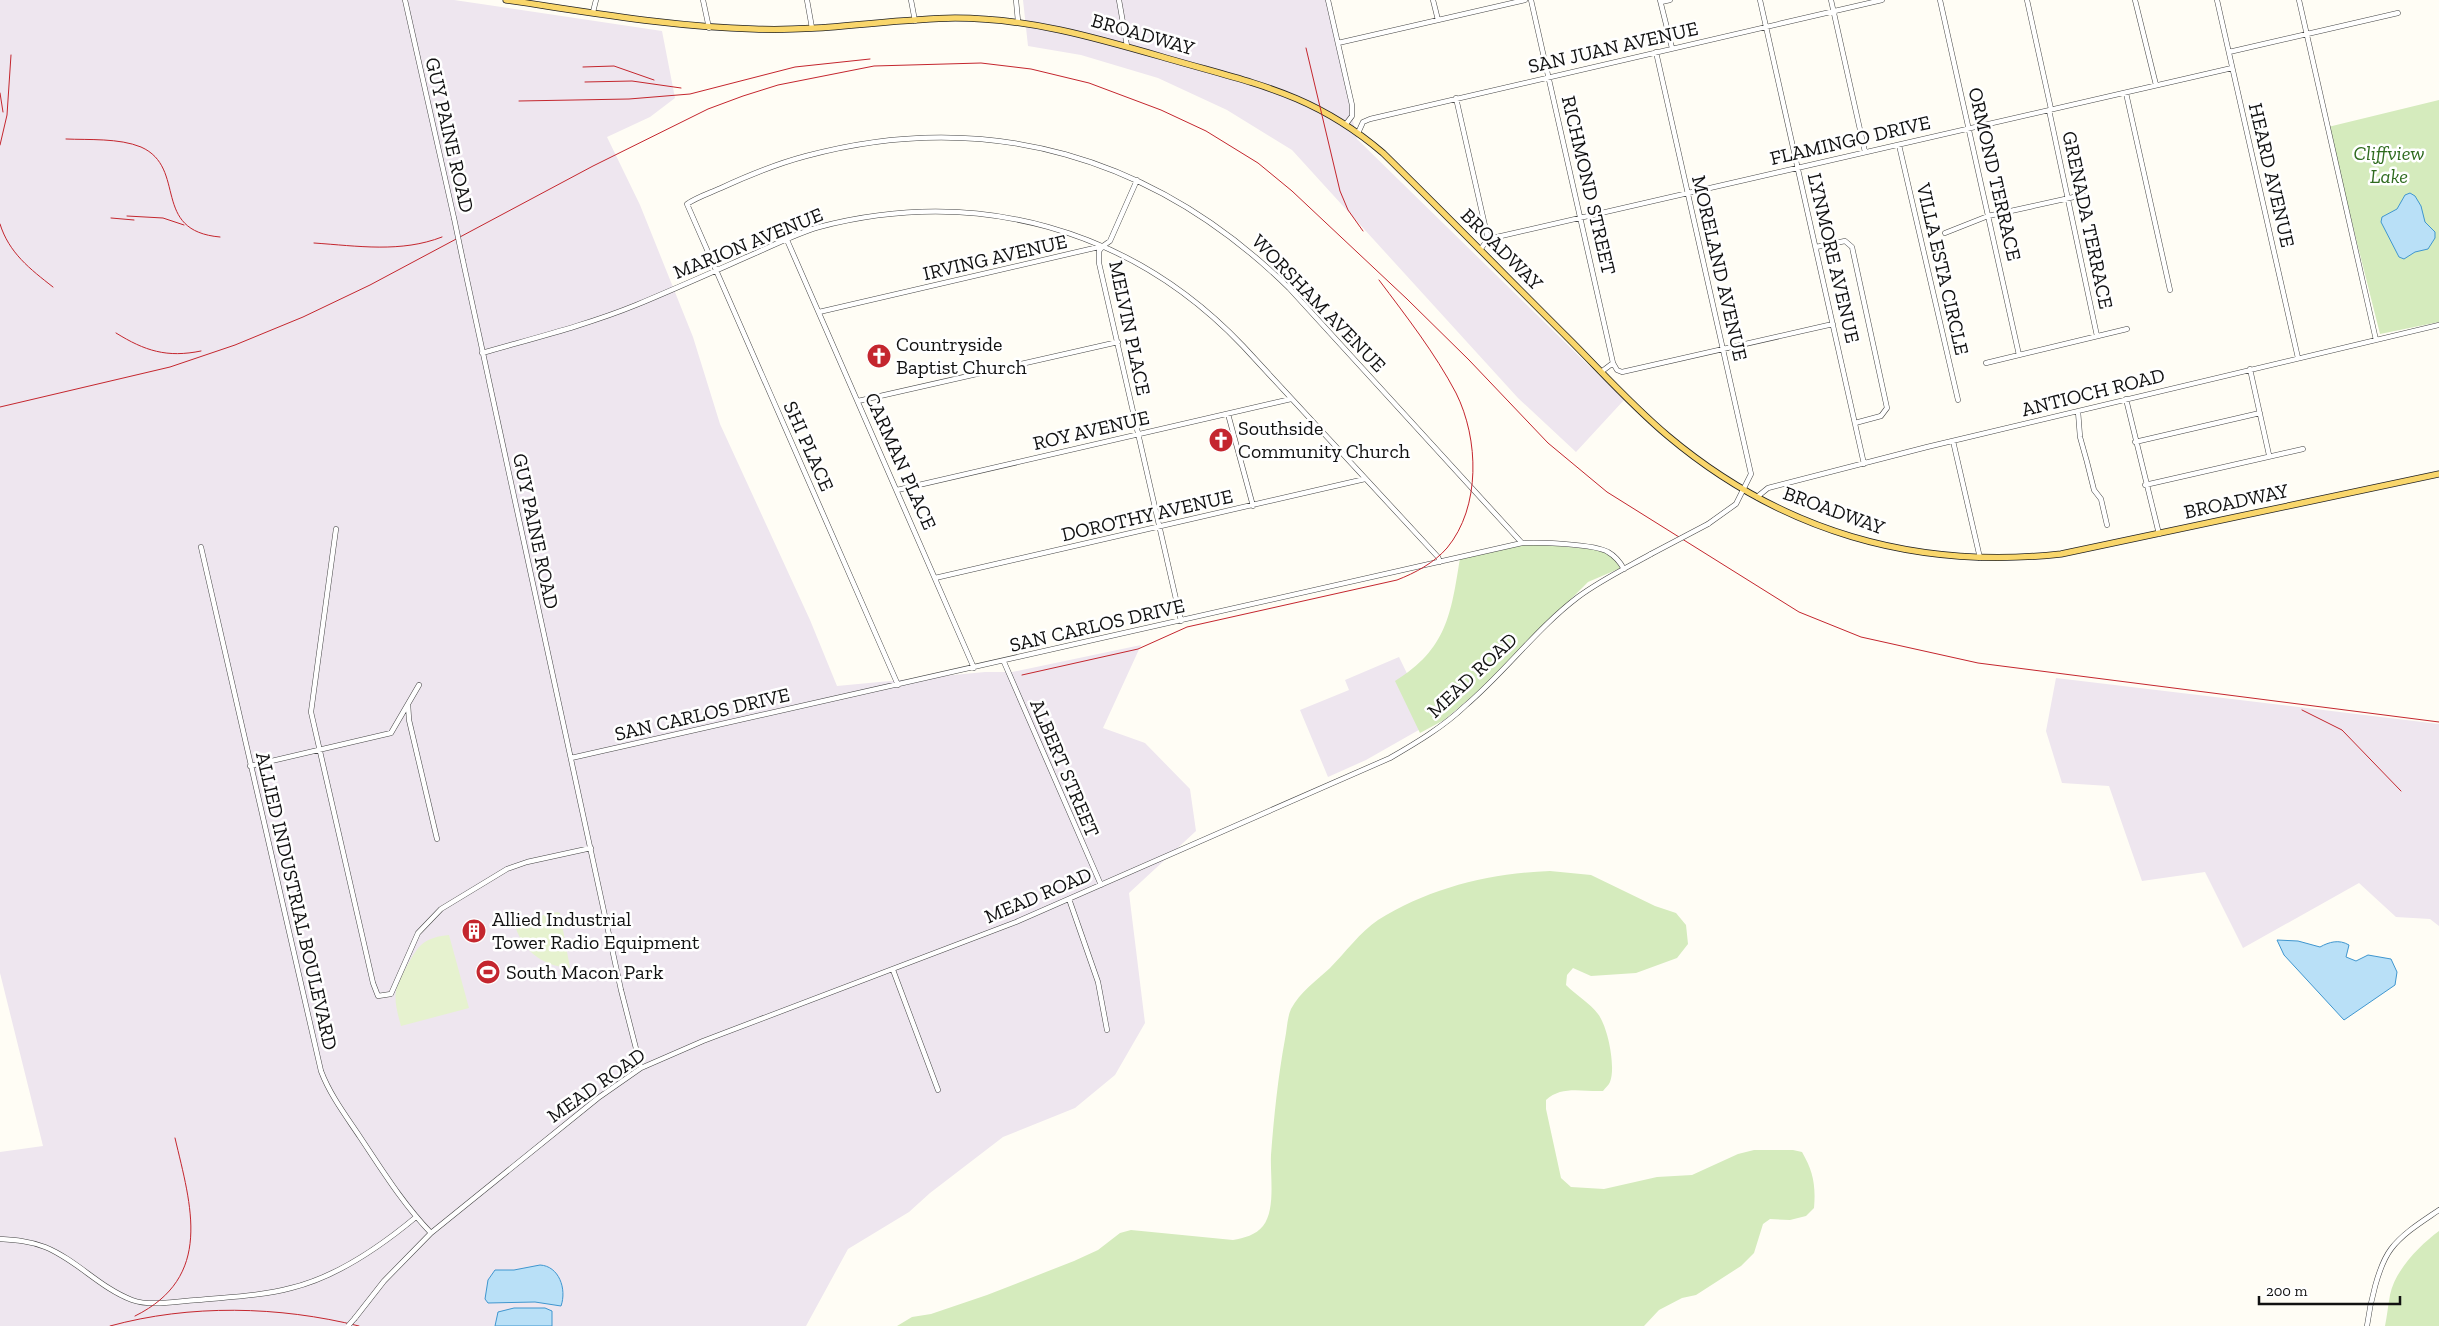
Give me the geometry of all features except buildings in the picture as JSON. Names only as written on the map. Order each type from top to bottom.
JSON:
[{"type":"main road","name":"BROADWAY","points":[[506,0],[708,28],[758,30],[812,28],[955,18],[1018,21],[1088,35],[1276,89],[1305,101],[1346,124],[1382,153],[1666,435],[1702,463],[1742,489],[1799,518],[1862,540],[1931,554],[1980,558],[2061,554],[2439,474]]},
{"type":"street","name":"GUY PAINE ROAD","points":[[405,0],[590,848],[641,1068]]},
{"type":"street","points":[[593,12],[596,0]]},
{"type":"street","points":[[703,0],[708,28]]},
{"type":"street","points":[[807,0],[812,28]]},
{"type":"street","points":[[911,0],[915,21]]},
{"type":"street","points":[[1016,0],[1018,21]]},
{"type":"street","points":[[1119,0],[1127,46]]},
{"type":"street","points":[[1328,0],[1353,111],[1346,124]]},
{"type":"street","points":[[1433,0],[1438,20]]},
{"type":"street","points":[[1338,43],[1525,0]]},
{"type":"street","name":"RICHMOND STREET","points":[[1531,0],[1613,363]]},
{"type":"street","points":[[1670,0],[1660,1],[1672,48]]},
{"type":"street","name":"LYNMORE AVENUE","points":[[1760,0],[1864,464]]},
{"type":"street","points":[[1831,0],[1865,152]]},
{"type":"street","name":"SAN JUAN AVENUE","points":[[1358,133],[1365,120],[1882,0]]},
{"type":"street","name":"ORMOND TERRACE","points":[[1940,0],[2019,355]]},
{"type":"street","name":"GRENADA TERRACE","points":[[2027,0],[2097,336]]},
{"type":"street","points":[[2135,0],[2156,85]]},
{"type":"street","name":"HEARD AVENUE","points":[[2217,0],[2298,358]]},
{"type":"street","points":[[2299,0],[2376,340]]},
{"type":"street","points":[[2229,52],[2398,12]]},
{"type":"street","name":"MORELAND AVENUE","points":[[1656,52],[1751,474],[1748,482],[1742,489]]},
{"type":"street","name":"FLAMINGO DRIVE","points":[[1488,240],[2232,68]]},
{"type":"street","points":[[2126,93],[2170,290]]},
{"type":"street","points":[[1456,98],[1488,240],[1480,250]]},
{"type":"street","name":"WORSHAM AVENUE","points":[[693,219],[687,204],[763,169],[848,145],[900,139],[945,137],[980,139],[1037,147],[1082,159],[1137,180],[1162,192],[1216,225],[1261,260],[1522,543]]},
{"type":"street","name":"VILLA ESTA CIRCLE","points":[[1899,145],[1958,400]]},
{"type":"street","points":[[1103,246],[1110,241],[1137,180]]},
{"type":"street","points":[[1945,234],[1988,216],[2083,194]]},
{"type":"street","name":"MARION AVENUE","points":[[482,353],[616,313],[787,240],[817,228],[848,220],[908,213],[936,212],[984,214],[1023,220],[1061,229],[1103,246],[1152,270],[1198,304],[1232,334],[1365,480],[1438,556],[1440,562]]},
{"type":"street","name":"SHI PLACE","points":[[693,219],[898,685]]},
{"type":"street","name":"CARMAN PLACE","points":[[787,240],[974,668]]},
{"type":"street","points":[[1816,247],[1845,241],[1851,244],[1854,256],[1887,408],[1883,415],[1855,423]]},
{"type":"street","name":"IRVING AVENUE","points":[[819,312],[1103,246]]},
{"type":"street","name":"MELVIN PLACE","points":[[1103,246],[1099,251],[1099,258],[1181,621]]},
{"type":"street","points":[[1601,372],[1613,363],[1617,370],[1622,372],[1833,324]]},
{"type":"street","name":"ANTIOCH ROAD","points":[[1757,497],[1768,488],[1953,441],[2439,325]]},
{"type":"street","points":[[1986,363],[2127,329]]},
{"type":"street","points":[[858,401],[1118,342]]},
{"type":"street","points":[[2250,369],[2269,455]]},
{"type":"street","name":"ROY AVENUE","points":[[897,490],[1291,399]]},
{"type":"street","points":[[2126,400],[2159,534]]},
{"type":"street","points":[[2078,411],[2080,437],[2094,490],[2101,499],[2107,525]]},
{"type":"street","points":[[2136,442],[2260,413]]},
{"type":"street","points":[[1228,414],[1253,506]]},
{"type":"street","points":[[1953,441],[1980,558]]},
{"type":"street","points":[[2146,485],[2269,455],[2303,449]]},
{"type":"street","name":"DOROTHY AVENUE","points":[[936,578],[1365,480]]},
{"type":"street","name":"MEAD ROAD","points":[[348,1326],[384,1281],[431,1233],[591,1103],[641,1068],[703,1041],[976,938],[1376,765],[1411,746],[1465,706],[1559,613],[1578,597],[1599,582],[1708,524],[1736,504],[1742,489]]},
{"type":"street","points":[[336,529],[311,712],[373,983],[378,996],[391,994],[418,933],[441,909],[508,869],[527,862],[590,848]]},
{"type":"street","name":"SAN CARLOS DRIVE","points":[[571,758],[1004,662],[1522,543],[1538,542],[1605,550],[1616,558],[1624,569]]},
{"type":"street","name":"ALLIED INDUSTRIAL BOULEVARD","points":[[201,547],[250,766],[324,1078],[347,1118],[416,1217],[431,1233]]},
{"type":"street","name":"ALBERT STREET","points":[[1004,662],[1100,885]]},
{"type":"street","points":[[250,766],[391,733],[419,685]]},
{"type":"street","points":[[408,704],[409,720],[437,840]]},
{"type":"street","points":[[1069,899],[1098,982],[1107,1030]]},
{"type":"street","points":[[893,970],[938,1090]]},
{"type":"street","points":[[2367,1326],[2381,1268],[2390,1250],[2409,1232],[2439,1210]]},
{"type":"street","points":[[0,1239],[18,1240],[45,1247],[110,1289],[144,1303],[260,1294],[292,1288],[318,1279],[370,1252],[416,1217]]},
{"type":"shaded area","points":[[0,0],[454,0],[662,31],[675,98],[650,117],[607,137],[640,205],[693,337],[720,424],[810,620],[837,686],[985,672],[1012,672],[1141,645],[1103,728],[1145,743],[1190,789],[1196,831],[1129,893],[1145,1023],[1115,1075],[1075,1108],[1003,1137],[930,1193],[909,1212],[848,1249],[806,1326],[0,1326],[0,1152],[43,1146],[0,973]]},
{"type":"shaded area","points":[[1023,0],[1326,0],[1357,139],[1624,400],[1576,452],[1518,398],[1292,150],[1227,110],[1158,78],[1081,55],[1028,46]]},
{"type":"shaded area","points":[[1399,657],[1431,723],[1366,760],[1328,777],[1300,710],[1349,690],[1345,680]]},
{"type":"shaded area","points":[[2056,678],[2439,724],[2439,926],[2430,919],[2396,917],[2359,883],[2243,948],[2205,872],[2142,881],[2109,786],[2062,783],[2046,731]]},
{"type":"green space","name":"Cliffview Lake","points":[[2439,100],[2439,322],[2380,334],[2328,127]]},
{"type":"green space","points":[[1523,543],[1601,550],[1615,557],[1623,567],[1588,582],[1481,689],[1444,720],[1420,733],[1395,681],[1426,656],[1444,628],[1453,596],[1460,558]]},
{"type":"green space","points":[[1550,871],[1591,875],[1655,906],[1676,913],[1686,925],[1688,944],[1677,958],[1636,973],[1591,976],[1573,968],[1567,975],[1566,985],[1591,1006],[1602,1020],[1610,1047],[1612,1075],[1609,1084],[1603,1091],[1573,1090],[1559,1092],[1546,1100],[1546,1109],[1561,1178],[1571,1187],[1604,1189],[1657,1177],[1692,1175],[1738,1154],[1754,1150],[1793,1150],[1802,1152],[1813,1178],[1815,1192],[1814,1208],[1806,1216],[1790,1220],[1770,1219],[1763,1224],[1754,1253],[1741,1266],[1696,1295],[1682,1298],[1659,1310],[1644,1326],[897,1326],[912,1317],[931,1314],[987,1295],[1074,1261],[1098,1250],[1120,1233],[1131,1230],[1233,1240],[1257,1232],[1263,1226],[1270,1211],[1272,1192],[1271,1155],[1278,1082],[1289,1016],[1299,997],[1330,968],[1365,930],[1398,909],[1418,899],[1461,884],[1505,875]]},
{"type":"green space","points":[[557,912],[560,913],[570,968],[550,964],[534,955],[522,941],[514,922]]},
{"type":"green space","points":[[449,935],[469,1008],[401,1026],[397,1009],[396,991],[406,967],[423,943],[434,938]]},
{"type":"green space","points":[[2439,1231],[2439,1326],[2385,1326],[2390,1295],[2397,1276],[2416,1251]]},
{"type":"water","points":[[2410,193],[2415,196],[2421,206],[2425,222],[2435,232],[2435,238],[2428,249],[2415,252],[2404,259],[2399,257],[2381,222],[2382,217],[2397,209],[2405,195]]},
{"type":"water","points":[[2277,940],[2298,941],[2320,947],[2330,943],[2342,942],[2349,945],[2346,957],[2356,961],[2368,955],[2391,959],[2397,972],[2395,985],[2344,1020],[2284,955]]},
{"type":"water","points":[[540,1265],[547,1266],[557,1274],[563,1293],[561,1306],[535,1302],[488,1303],[485,1299],[488,1280],[495,1270],[514,1270]]},
{"type":"water","points":[[514,1308],[545,1308],[552,1311],[552,1326],[495,1326],[498,1312]]},
{"type":"railway","points":[[1306,48],[1340,191],[1348,210],[1363,231]]},
{"type":"railway","points":[[0,145],[7,115],[11,55]]},
{"type":"railway","points":[[519,101],[629,99],[690,94],[795,67],[870,59]]},
{"type":"railway","points":[[0,407],[170,367],[235,345],[303,317],[370,285],[593,166],[708,109],[743,96],[778,85],[874,66],[981,63],[1031,69],[1089,83],[1161,110],[1206,131],[1258,163],[1292,191],[1407,299],[1469,360],[1548,443],[1607,492],[1799,612],[1861,637],[1978,663],[2439,722]]},
{"type":"railway","points":[[583,67],[614,66],[654,80]]},
{"type":"railway","points":[[585,82],[632,81],[681,88]]},
{"type":"railway","points":[[0,93],[3,112]]},
{"type":"railway","points":[[66,139],[114,141],[141,147],[155,157],[163,169],[177,211],[185,223],[198,232],[220,237]]},
{"type":"railway","points":[[127,216],[163,218],[184,225]]},
{"type":"railway","points":[[111,218],[134,220]]},
{"type":"railway","points":[[0,224],[9,244],[21,260],[53,287]]},
{"type":"railway","points":[[314,243],[363,247],[395,247],[427,242],[442,237]]},
{"type":"railway","points":[[1022,675],[1138,649],[1187,627],[1397,580],[1424,567],[1447,548],[1458,531],[1466,513],[1471,493],[1472,451],[1464,411],[1439,364],[1379,280]]},
{"type":"railway","points":[[116,333],[137,344],[157,351],[177,354],[201,351]]},
{"type":"railway","points":[[2302,710],[2342,730],[2401,791]]},
{"type":"railway","points":[[135,1316],[160,1300],[177,1281],[187,1260],[191,1238],[190,1214],[187,1189],[175,1138]]},
{"type":"railway","points":[[110,1326],[171,1314],[234,1310],[298,1314],[359,1326]]},
{"type":"place","name":"Countryside Baptist Church","points":[[879,356]]},
{"type":"place","name":"Southside Community Church","points":[[1221,440]]},
{"type":"place","name":"Allied Industrial Tower Radio Equipment","points":[[474,931]]},
{"type":"place","name":"South Macon Park","points":[[488,972]]}]
